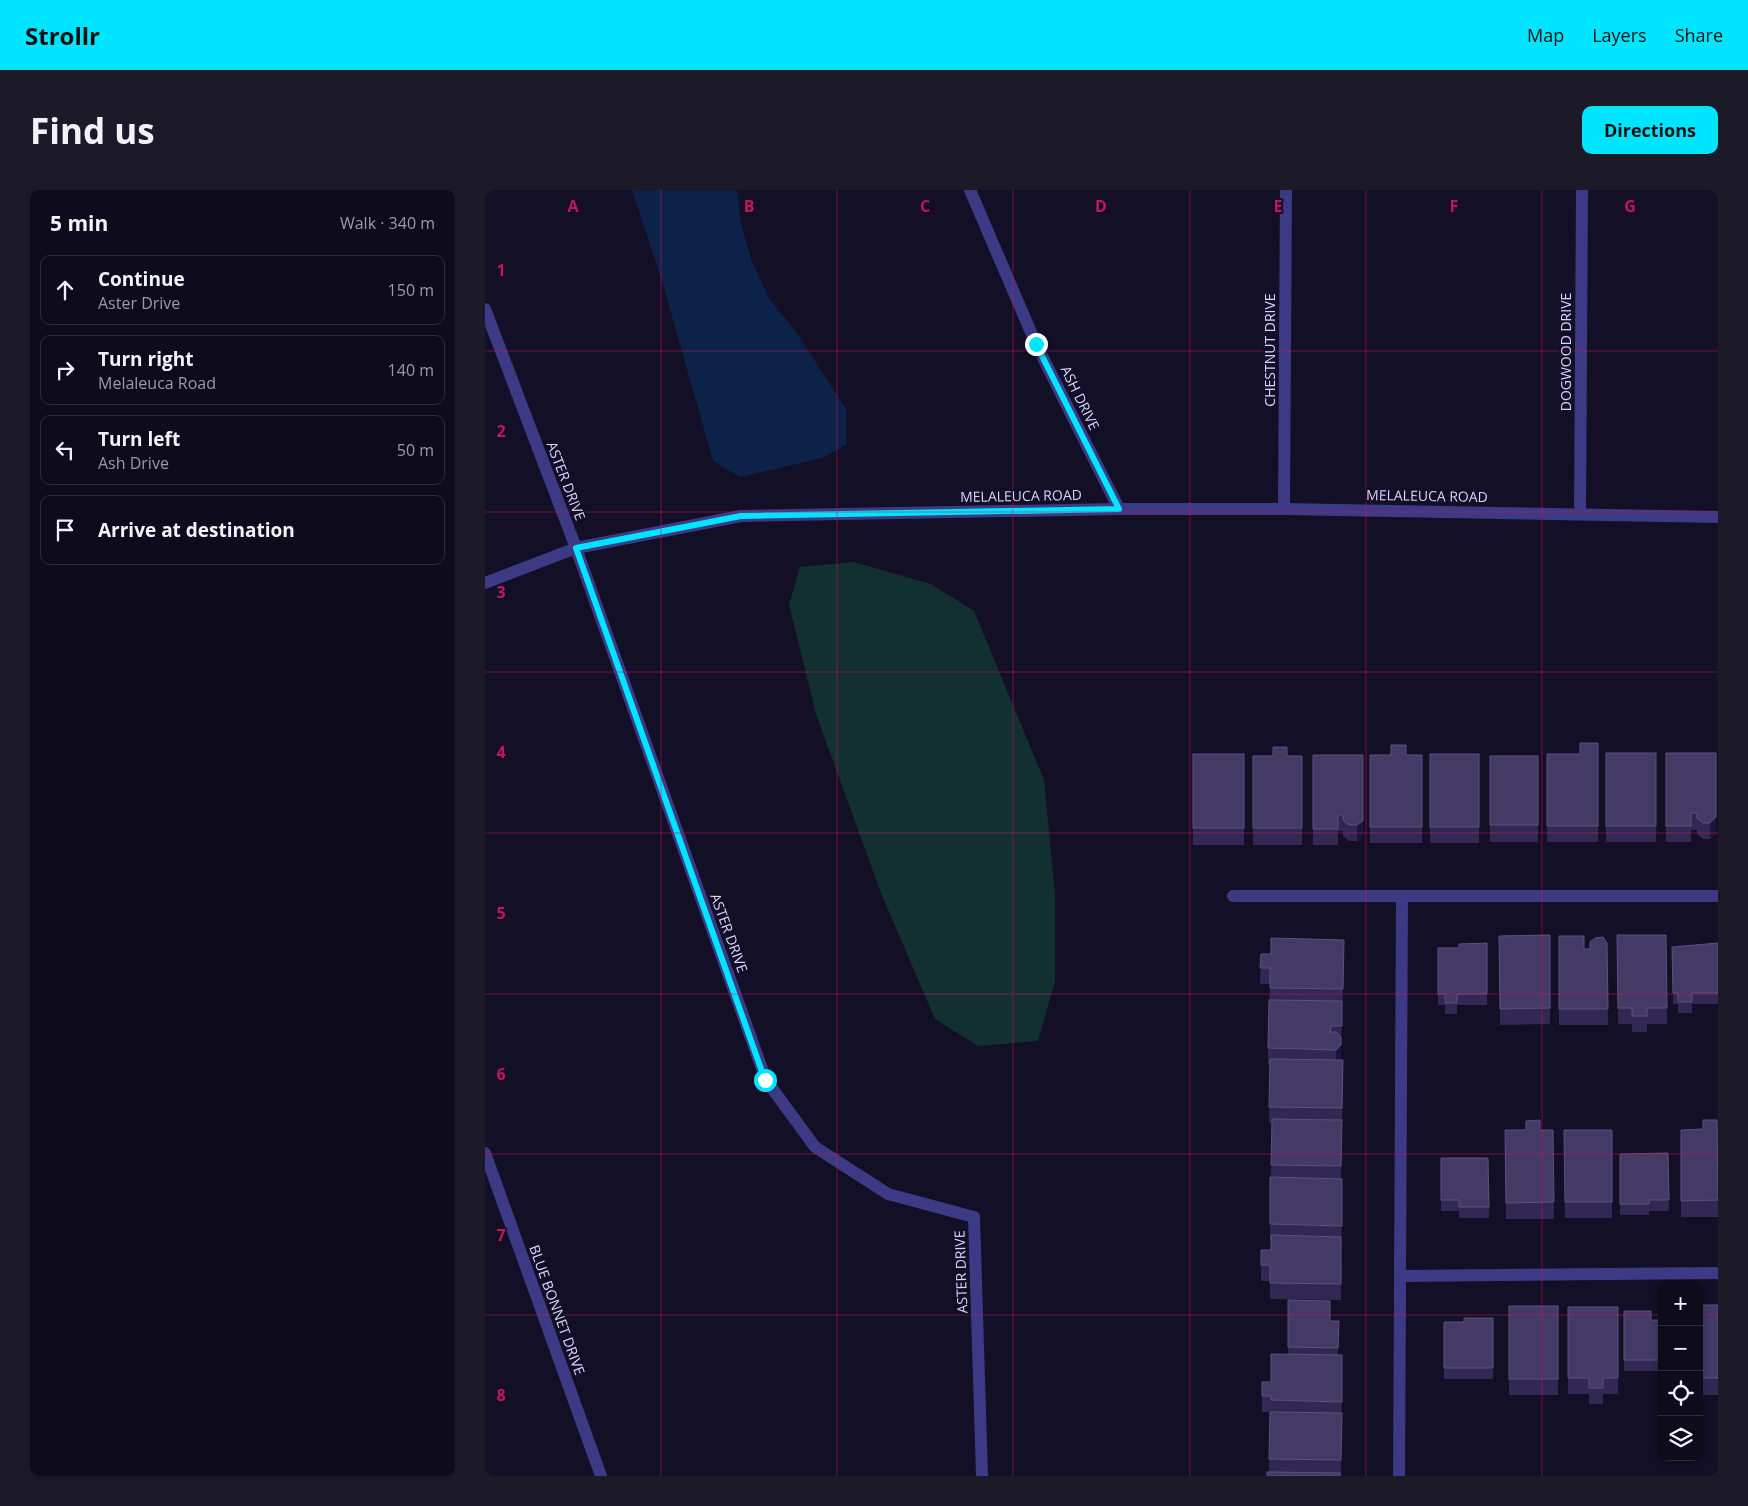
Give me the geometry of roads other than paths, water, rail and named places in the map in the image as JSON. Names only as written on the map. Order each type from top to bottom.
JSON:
[{"type":"street","name":"ASH DRIVE","points":[[971,190],[1036,344],[1119,509]]},
{"type":"street","name":"CHESTNUT DRIVE","points":[[1284,509],[1286,190]]},
{"type":"street","name":"DOGWOOD DRIVE","points":[[1579,514],[1582,190]]},
{"type":"street","name":"ASTER DRIVE","points":[[485,308],[576,548],[765,1080],[815,1148],[888,1194],[974,1217],[982,1476]]},
{"type":"street","name":"MELALEUCA ROAD","points":[[485,583],[576,548],[741,516],[1119,509],[1284,509],[1718,517]]},
{"type":"street","points":[[1233,896],[1718,896]]},
{"type":"street","points":[[1399,1476],[1403,896]]},
{"type":"street","name":"BLUE BONNET DRIVE","points":[[485,1154],[601,1476]]},
{"type":"street","points":[[1401,1276],[1718,1273]]},
{"type":"water","points":[[632,190],[737,190],[741,224],[752,262],[770,300],[795,330],[846,409],[846,445],[822,458],[740,477],[713,461],[662,281]]}]
